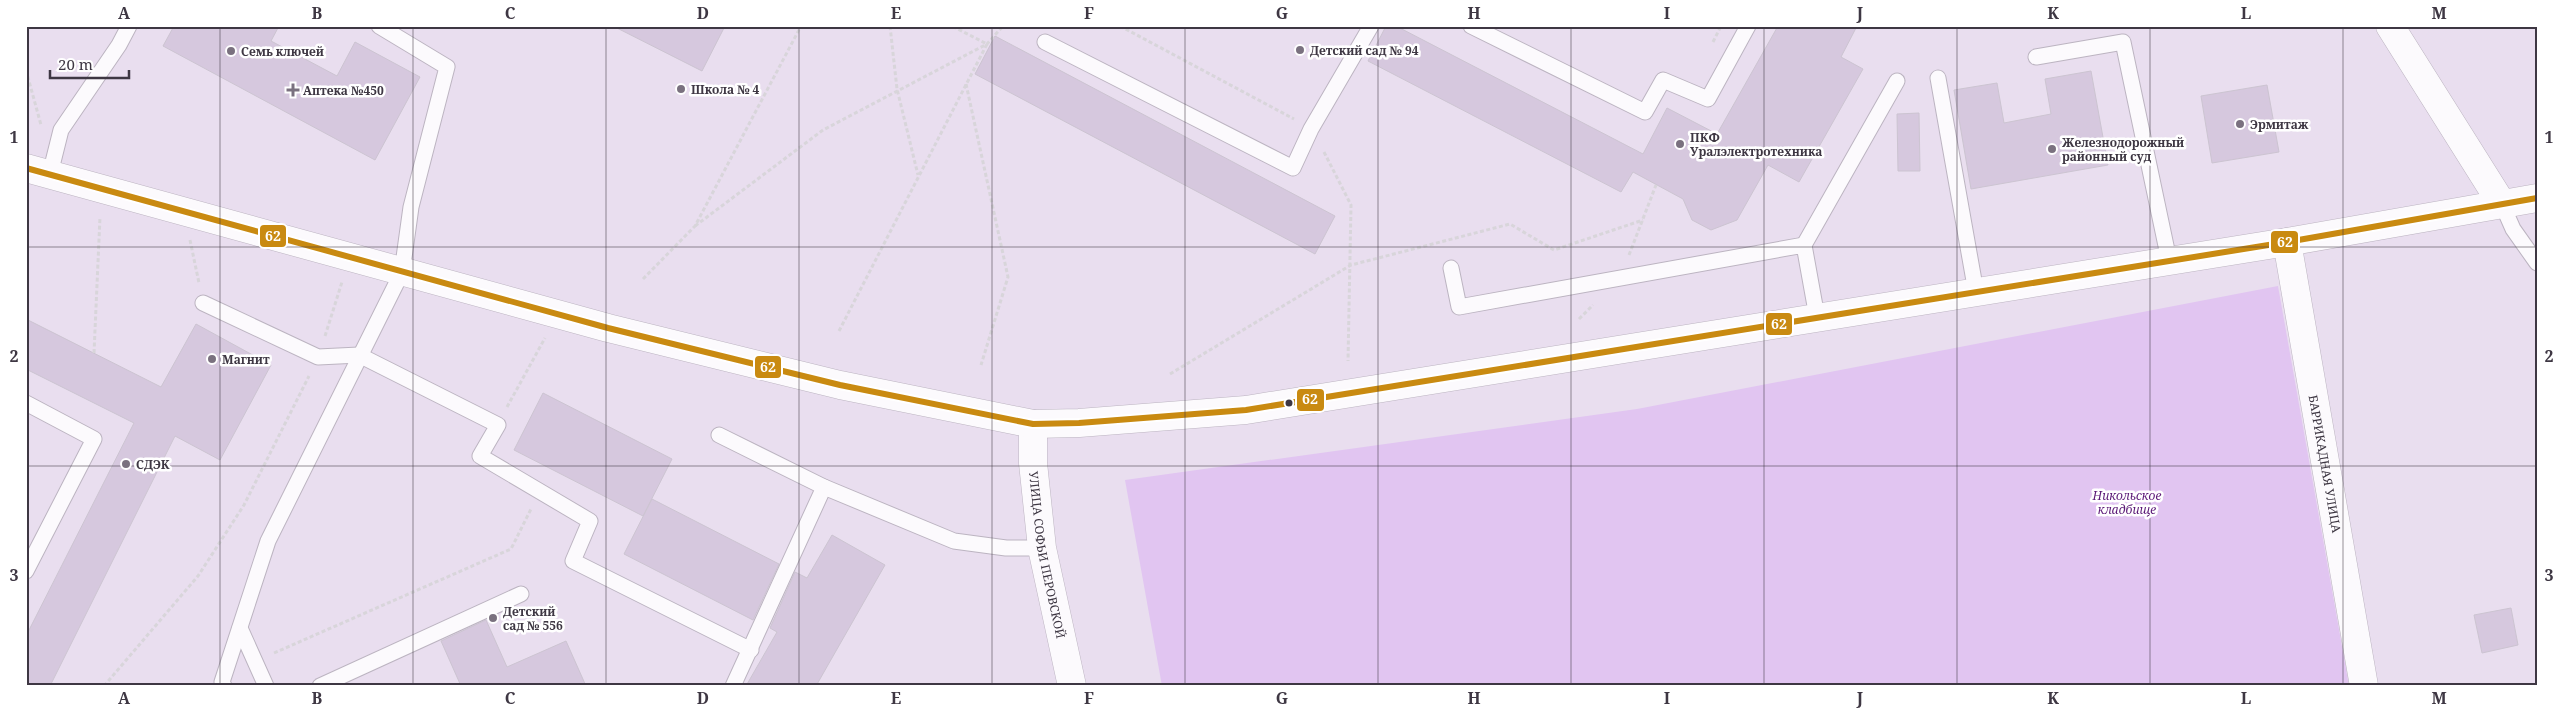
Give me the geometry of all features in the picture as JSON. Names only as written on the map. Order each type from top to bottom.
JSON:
[{"type":"main road","points":[[2390,26],[2502,204]]},
{"type":"main road","points":[[38,171],[608,328],[840,385],[1033,424],[1079,423],[1246,410],[1818,316],[2287,242],[2537,198]]},
{"type":"main road","name":"БАРРИКАДНАЯ УЛИЦА","points":[[2287,242],[2364,686]]},
{"type":"main road","name":"УЛИЦА СОФЬИ ПЕРОВСКОЙ","points":[[1033,424],[1034,463],[1042,548],[1072,686]]},
{"type":"lane","points":[[38,171],[61,130],[119,45],[129,26]]},
{"type":"lane","points":[[224,686],[222,682],[268,541],[402,272],[411,207],[446,67],[379,26]]},
{"type":"lane","points":[[1045,42],[1293,168],[1311,129],[1371,26]]},
{"type":"lane","points":[[1471,26],[1645,112],[1663,80],[1708,99],[1748,26]]},
{"type":"lane","points":[[2036,57],[2123,42],[2169,260]]},
{"type":"lane","points":[[1938,78],[1976,292]]},
{"type":"lane","points":[[1818,316],[1804,245],[1897,81]]},
{"type":"lane","points":[[2502,204],[2513,229],[2537,263]]},
{"type":"lane","points":[[1451,268],[1459,306],[1804,245]]},
{"type":"lane","points":[[203,303],[318,357],[359,355],[498,425],[480,456],[590,521],[573,561],[751,650]]},
{"type":"lane","points":[[26,403],[94,439],[26,571]]},
{"type":"lane","points":[[719,435],[824,487],[954,542],[1006,548],[1042,548]]},
{"type":"lane","points":[[733,686],[824,487]]},
{"type":"lane","points":[[320,686],[522,594]]},
{"type":"lane","points":[[240,628],[266,686]]},
{"type":"path","points":[[695,226],[801,26]]},
{"type":"path","points":[[890,26],[896,89],[918,176]]},
{"type":"path","points":[[952,26],[987,44]]},
{"type":"path","points":[[839,331],[987,44],[1003,26]]},
{"type":"path","points":[[643,279],[695,226],[823,130],[896,89],[987,44]]},
{"type":"path","points":[[26,70],[41,125]]},
{"type":"path","points":[[966,84],[1008,278],[981,365]]},
{"type":"path","points":[[94,353],[100,216]]},
{"type":"path","points":[[1170,374],[1351,265],[1510,224],[1554,250],[1643,220]]},
{"type":"path","points":[[190,240],[203,303]]},
{"type":"path","points":[[104,686],[198,576],[244,505],[318,357],[351,258]]},
{"type":"path","points":[[498,425],[546,337]]},
{"type":"path","points":[[255,662],[511,549],[540,491]]},
{"type":"green space","name":"Никольское кладбище","points":[[2278,286],[2349,686],[1162,686],[1125,480],[1637,409]]},
{"type":"building","points":[[174,26],[279,26],[271,41],[337,76],[355,42],[420,77],[375,160],[163,46]]},
{"type":"building","points":[[613,26],[725,26],[702,71]]},
{"type":"building","points":[[1386,26],[1396,26],[1643,154],[1667,108],[1717,134],[1778,26],[1857,26],[1841,57],[1863,69],[1799,182],[1768,165],[1737,220],[1711,230],[1692,220],[1683,199],[1633,172],[1621,192],[1368,61]]},
{"type":"building","points":[[995,36],[1335,216],[1315,254],[975,74]]},
{"type":"building","points":[[2091,71],[2108,165],[1971,189],[1954,90],[1997,83],[2004,123],[2051,114],[2045,79]]},
{"type":"building","name":"Эрмитаж","points":[[2267,85],[2279,152],[2212,163],[2201,96]]},
{"type":"building","points":[[1919,113],[1920,171],[1898,171],[1897,114]]},
{"type":"building","points":[[26,319],[161,387],[196,324],[271,365],[220,460],[175,436],[50,686],[26,686],[26,636],[134,423],[26,369]]},
{"type":"building","points":[[543,393],[672,459],[643,516],[514,450]]},
{"type":"building","points":[[652,499],[779,564],[753,620],[624,554]]},
{"type":"building","points":[[832,535],[885,565],[816,686],[746,686],[777,632],[770,628],[795,572],[807,578]]},
{"type":"building","points":[[2511,608],[2518,645],[2482,653],[2474,615]]},
{"type":"building","points":[[486,620],[507,667],[566,641],[586,686],[461,686],[441,641]]},
{"type":"transit line","name":"62","points":[[26,168],[608,328],[840,385],[1033,424],[1079,423],[1246,410],[2287,242],[2537,198]]},
{"type":"place","name":"Детский сад № 94","points":[[1300,50]]},
{"type":"place","name":"Семь ключей","points":[[231,51]]},
{"type":"place","name":"Школа № 4","points":[[681,89]]},
{"type":"place","name":"Аптека №450","points":[[293,90]]},
{"type":"place","name":"Эрмитаж","points":[[2240,124]]},
{"type":"place","name":"ПКФ Уралэлектротехника","points":[[1680,144]]},
{"type":"place","name":"Железнодорожный районный суд","points":[[2052,149]]},
{"type":"place","name":"Магнит","points":[[212,359]]},
{"type":"place","name":"СДЭК","points":[[126,464]]},
{"type":"place","name":"Детский сад № 556","points":[[493,618]]}]
